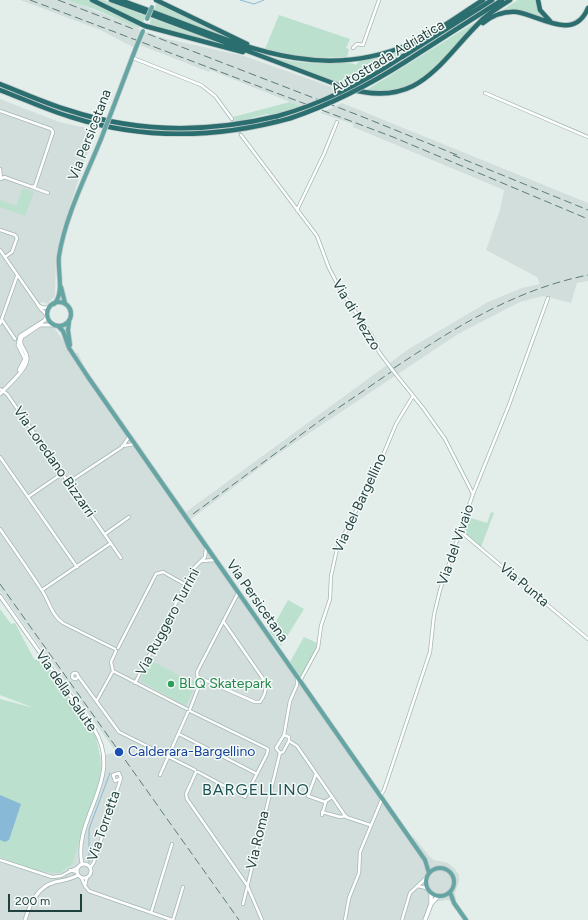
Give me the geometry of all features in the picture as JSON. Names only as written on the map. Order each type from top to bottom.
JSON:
[{"type":"highway","points":[[92,0],[145,26],[286,65]]},
{"type":"highway","points":[[111,0],[358,91],[385,93],[404,89],[425,79],[438,69],[483,19],[510,0]]},
{"type":"highway","points":[[120,0],[149,14],[279,56],[306,60],[333,61],[371,56],[410,44],[483,0]]},
{"type":"highway","points":[[155,0],[246,43],[279,56]]},
{"type":"highway","points":[[448,22],[475,0]]},
{"type":"highway","name":"Autostrada Adriatica","points":[[0,84],[69,111],[114,122],[140,126],[200,128],[235,125],[278,116],[308,107],[351,88],[404,60],[492,0]]},
{"type":"highway","name":"Autostrada Adriatica","points":[[0,90],[79,120],[111,127],[177,134],[211,133],[260,126],[291,118],[322,107],[354,92],[502,0]]},
{"type":"highway","points":[[538,0],[543,15],[554,24]]},
{"type":"highway","points":[[457,48],[483,22],[502,13],[521,13],[554,24],[566,26],[583,17],[588,8]]},
{"type":"main road","name":"Via Persicetana","points":[[52,305],[58,298],[58,264],[64,234],[155,0]]},
{"type":"main road","name":"Via Persicetana","points":[[59,281],[65,303]]},
{"type":"main road","points":[[59,302],[65,303],[72,313],[69,322],[62,326],[56,325],[50,321],[47,315],[52,305],[59,302]]},
{"type":"main road","name":"Via Persicetana","points":[[69,322],[68,335],[72,353]]},
{"type":"main road","name":"Via Persicetana","points":[[56,325],[63,331],[72,353],[130,435],[206,548],[425,860],[429,873]]},
{"type":"main road","name":"Via Persicetana","points":[[425,860],[438,868]]},
{"type":"main road","points":[[445,896],[450,892],[454,884],[452,876],[446,870],[438,868],[429,873],[426,878],[426,888],[431,894],[445,896],[454,903]]},
{"type":"main road","points":[[450,892],[454,903],[466,920]]},
{"type":"main road","points":[[425,920],[431,904],[431,894]]},
{"type":"main road","points":[[431,904],[438,896]]},
{"type":"street","points":[[353,48],[357,44],[363,45],[379,0]]},
{"type":"street","points":[[133,58],[201,85],[215,96],[232,119]]},
{"type":"street","points":[[485,93],[588,137]]},
{"type":"street","points":[[0,111],[53,131],[33,187]]},
{"type":"street","points":[[297,210],[324,154],[336,122]]},
{"type":"street","name":"Via di Mezzo","points":[[241,135],[317,236],[329,268],[341,291],[372,336],[379,352],[450,447],[473,494]]},
{"type":"street","points":[[0,169],[0,180],[4,177],[48,194]]},
{"type":"street","points":[[0,230],[15,235],[17,238],[12,252],[5,257]]},
{"type":"street","points":[[0,250],[47,315],[46,320],[20,336],[18,345],[24,354],[25,360],[11,381]]},
{"type":"street","points":[[0,324],[17,275]]},
{"type":"street","name":"Via del Vivaio","points":[[345,920],[349,898],[359,873],[360,852],[384,790],[430,652],[434,615],[440,590],[473,494],[509,405],[548,298]]},
{"type":"street","points":[[40,307],[44,308],[52,305]]},
{"type":"street","points":[[2,319],[15,339]]},
{"type":"street","points":[[0,394],[2,390],[25,367],[27,362],[27,355],[20,344],[22,338],[40,325],[56,325]]},
{"type":"street","name":"Via Loredano Bizzarri","points":[[2,390],[7,394],[63,473],[121,558]]},
{"type":"street","name":"Via del Bargellino","points":[[295,691],[298,680],[318,648],[321,626],[330,599],[332,568],[337,549],[396,424],[413,396]]},
{"type":"street","points":[[122,447],[130,435]]},
{"type":"street","points":[[69,482],[122,447],[136,444]]},
{"type":"street","points":[[0,457],[77,566]]},
{"type":"street","points":[[28,497],[63,473]]},
{"type":"street","points":[[105,534],[129,517]]},
{"type":"street","points":[[0,529],[42,590],[49,606],[60,621],[116,649]]},
{"type":"street","name":"Via Punta","points":[[460,531],[588,639]]},
{"type":"street","points":[[42,590],[111,543]]},
{"type":"street","name":"Via Ruggero Turrini","points":[[136,683],[194,568],[202,561],[206,554],[206,548]]},
{"type":"street","name":"Via Ruggero Turrini","points":[[202,561],[208,559],[215,560]]},
{"type":"street","points":[[97,700],[113,671],[111,662],[116,649],[156,574],[163,572],[186,585]]},
{"type":"street","points":[[160,775],[199,686],[197,672],[238,593]]},
{"type":"street","name":"Via della Salute","points":[[0,596],[94,729],[101,744],[104,761],[103,779],[82,839],[79,875]]},
{"type":"street","points":[[198,678],[255,702],[260,702],[265,694],[266,686],[264,680],[223,621]]},
{"type":"street","points":[[113,671],[268,749],[276,748]]},
{"type":"street","points":[[78,676],[119,732],[245,797],[268,749]]},
{"type":"street","points":[[276,748],[284,735],[290,701],[298,688],[305,689]]},
{"type":"street","points":[[178,734],[257,774]]},
{"type":"street","points":[[276,748],[280,753],[283,752],[289,742],[289,737],[284,735]]},
{"type":"street","points":[[289,742],[297,746],[346,816],[350,819],[370,825]]},
{"type":"street","name":"Via Roma","points":[[243,904],[280,753]]},
{"type":"street","points":[[197,772],[186,794],[187,799],[247,885],[262,920]]},
{"type":"street","name":"Via Torretta","points":[[90,868],[94,862],[120,779],[120,774],[115,773],[113,778],[118,785]]},
{"type":"street","points":[[316,774],[308,796],[325,802]]},
{"type":"street","name":"Via Torretta","points":[[116,781],[120,779]]},
{"type":"street","points":[[332,797],[325,802],[322,814],[340,817],[346,816]]},
{"type":"street","points":[[151,912],[172,844]]},
{"type":"street","name":"Via Torretta","points":[[0,860],[52,877],[61,876],[81,865]]},
{"type":"street","points":[[25,920],[33,900],[41,891],[51,884],[70,880],[79,875],[87,877],[90,873],[90,868],[81,865]]},
{"type":"street","name":"Via Torretta","points":[[70,870],[79,875],[85,886]]},
{"type":"street","name":"Via Torretta","points":[[85,886],[87,877]]},
{"type":"street","points":[[402,920],[409,895],[426,878]]},
{"type":"street","points":[[85,886],[89,890],[172,920],[183,887]]},
{"type":"street","points":[[416,887],[421,886],[426,888]]},
{"type":"shaded area","points":[[20,0],[66,0],[131,25],[140,30],[133,47],[98,29]]},
{"type":"shaded area","points":[[146,32],[167,39],[244,56],[340,90],[300,106],[210,70],[209,72],[140,45]]},
{"type":"shaded area","points":[[0,99],[59,122],[95,130],[60,236],[56,259],[55,296],[47,304],[42,302],[38,305],[72,353],[78,353],[84,366],[186,512],[387,365],[390,369],[393,368],[390,363],[407,350],[488,302],[522,288],[540,284],[537,277],[486,250],[500,210],[504,190],[353,127],[353,124],[320,113],[342,103],[588,203],[588,281],[577,283],[571,303],[543,296],[520,302],[458,334],[278,454],[191,519],[301,678],[307,693],[410,843],[413,836],[429,856],[434,860],[448,863],[459,875],[459,882],[455,893],[456,899],[452,901],[446,900],[434,902],[427,920],[0,920],[0,857],[38,871],[52,873],[60,873],[73,864],[81,835],[98,786],[101,770],[100,756],[116,752],[0,591]]},
{"type":"green space","points":[[66,0],[89,0],[135,22],[140,29],[94,9]]},
{"type":"green space","points":[[95,0],[104,0],[146,16],[143,22]]},
{"type":"green space","points":[[518,0],[537,0],[539,12],[544,19],[526,13],[498,13]]},
{"type":"green space","points":[[156,4],[158,4],[224,36],[154,10]]},
{"type":"green space","points":[[279,15],[350,39],[346,48],[349,49],[347,57],[302,58],[265,49]]},
{"type":"green space","points":[[151,18],[221,44],[152,26],[150,23]]},
{"type":"green space","points":[[477,21],[430,73],[411,85],[394,90],[365,91]]},
{"type":"green space","points":[[419,43],[347,87],[260,54],[299,62],[348,63],[356,65],[359,61],[388,54]]},
{"type":"green space","points":[[290,102],[300,106],[272,115],[267,114],[236,122],[233,117]]},
{"type":"green space","points":[[23,188],[34,192],[25,216],[0,207],[0,200],[16,206]]},
{"type":"green space","points":[[491,512],[494,513],[481,547],[463,532],[468,517],[487,523]]},
{"type":"green space","points":[[288,600],[304,609],[281,646],[270,632]]},
{"type":"green space","points":[[0,609],[11,624],[15,623],[34,659],[45,664],[96,737],[101,770],[98,786],[81,835],[73,864],[60,873],[38,871],[0,857],[0,699],[34,708],[0,695]]},
{"type":"green space","points":[[304,637],[317,643],[315,651],[301,678],[290,662]]},
{"type":"green space","name":"BLQ Skatepark","points":[[150,660],[189,681],[190,679],[196,682],[186,706],[140,681]]},
{"type":"water","points":[[0,795],[21,804],[9,840],[5,842],[0,840]]},
{"type":"waterway","points":[[240,0],[254,4],[264,0]]},
{"type":"waterway","points":[[89,862],[89,829],[110,773]]},
{"type":"tunnel","points":[[232,119],[241,135]]},
{"type":"railway","points":[[30,0],[393,137],[588,219]]},
{"type":"railway","points":[[58,0],[136,30]]},
{"type":"railway","points":[[148,34],[457,155]]},
{"type":"railway","points":[[453,155],[588,210]]},
{"type":"railway","points":[[394,368],[440,338],[510,300],[535,290],[588,275]]},
{"type":"railway","points":[[193,514],[325,417],[391,372]]},
{"type":"railway","points":[[0,584],[239,920]]},
{"type":"place","name":"BLQ Skatepark","points":[[171,684]]},
{"type":"place","name":"Calderara-Bargellino","points":[[119,752]]},
{"type":"district","name":"BARGELLINO","points":[[256,790]]}]
